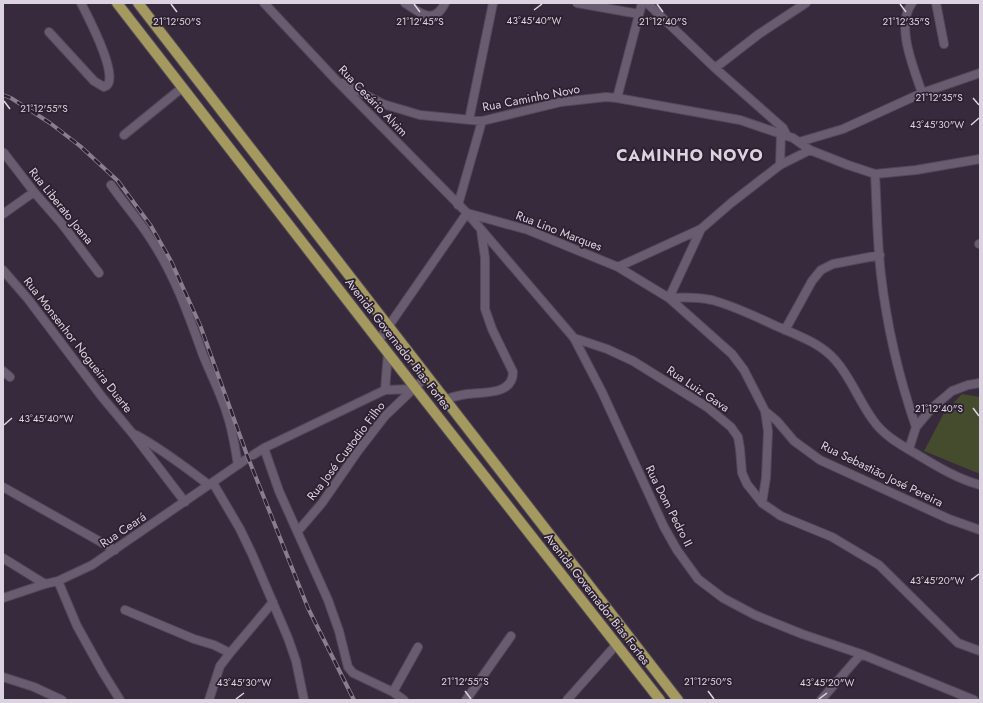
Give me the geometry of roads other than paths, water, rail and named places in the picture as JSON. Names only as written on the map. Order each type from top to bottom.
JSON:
[{"type":"main road","name":"Avenida Governador Bias Fortes","points":[[117,3],[379,340],[413,388],[492,484],[660,700]]},
{"type":"main road","name":"Avenida Governador Bias Fortes","points":[[138,3],[678,700]]},
{"type":"main road","points":[[185,90],[200,84]]},
{"type":"main road","points":[[263,191],[275,181]]},
{"type":"main road","points":[[492,484],[504,475]]},
{"type":"main road","points":[[603,628],[615,617]]},
{"type":"street","points":[[48,32],[94,81],[104,87],[108,86],[110,83],[110,73],[103,50],[81,3]]},
{"type":"street","name":"Rua Cesário Alvim","points":[[264,3],[336,80],[467,213]]},
{"type":"street","points":[[405,3],[424,16],[434,16],[442,9],[445,3]]},
{"type":"street","points":[[469,120],[493,3]]},
{"type":"street","points":[[577,3],[639,14]]},
{"type":"street","points":[[617,98],[642,3]]},
{"type":"street","points":[[647,3],[715,68],[783,128],[784,135],[780,165]]},
{"type":"street","points":[[715,68],[759,34],[806,3]]},
{"type":"street","points":[[912,3],[908,8],[905,23],[906,35],[909,52],[922,93]]},
{"type":"street","points":[[936,3],[944,44]]},
{"type":"street","points":[[799,142],[843,128],[922,93],[980,73]]},
{"type":"street","name":"Rua Caminho Novo","points":[[336,80],[383,104],[420,116],[482,121],[561,102],[606,97],[617,98],[740,120],[784,135],[799,142],[810,150],[875,174]]},
{"type":"street","points":[[124,135],[185,90]]},
{"type":"street","points":[[458,205],[482,121]]},
{"type":"street","points":[[618,267],[701,229],[731,203],[780,165],[810,150]]},
{"type":"street","name":"Rua Liberato Joana","points":[[4,153],[34,192],[62,224],[98,273]]},
{"type":"street","points":[[916,427],[907,400],[893,344],[882,281],[875,174],[916,170],[980,159]]},
{"type":"street","name":"Rua Ceará","points":[[3,598],[45,584],[58,582],[92,565],[186,502],[242,462],[222,399],[208,367],[190,318],[170,274],[153,242],[134,214],[111,185]]},
{"type":"street","points":[[3,214],[34,192]]},
{"type":"street","points":[[379,340],[467,213]]},
{"type":"street","name":"Rua Dom Pedro II","points":[[467,213],[574,338],[602,392],[664,527],[677,550],[698,579],[723,598],[755,615],[802,634],[862,654],[974,700]]},
{"type":"street","name":"Rua Lino Marques","points":[[467,213],[528,230],[618,267],[669,298],[732,354],[744,370],[765,411]]},
{"type":"street","points":[[701,229],[669,298],[711,300],[753,315],[814,343],[836,360],[847,375],[874,421],[886,434],[898,444],[945,471],[966,481],[980,485]]},
{"type":"street","points":[[446,399],[465,394],[501,390],[507,387],[513,377],[513,372],[495,335],[485,309],[484,258],[481,230]]},
{"type":"street","points":[[785,330],[812,281],[821,270],[833,264],[880,255]]},
{"type":"street","name":"Rua Monsenhor Nogueira Duarte","points":[[3,270],[28,299],[186,502]]},
{"type":"street","name":"Rua Luiz Gava","points":[[574,338],[607,349],[633,361],[692,397],[726,423],[738,437],[742,473],[747,484],[762,503],[781,516],[832,537],[879,565],[894,578],[958,643],[980,651]]},
{"type":"street","points":[[385,390],[388,353]]},
{"type":"street","points":[[3,371],[10,377]]},
{"type":"street","points":[[253,455],[264,448],[385,390],[413,388],[427,376]]},
{"type":"street","points":[[909,449],[916,427],[932,408],[952,391],[968,385],[980,383]]},
{"type":"street","name":"Rua José Custodio Filho","points":[[298,531],[322,503],[358,451],[385,416],[413,388]]},
{"type":"street","points":[[762,503],[766,478],[768,431],[765,411]]},
{"type":"street","name":"Rua Sebastião José Pereira","points":[[765,411],[777,421],[794,440],[820,460],[949,519],[980,530]]},
{"type":"street","name":"Rua Monsenhor Nogueira Duarte","points":[[133,434],[158,448],[211,484]]},
{"type":"street","points":[[264,448],[279,491],[328,600],[339,631],[349,669],[354,673],[393,692],[404,700]]},
{"type":"street","points":[[211,484],[249,548],[273,602],[296,661],[304,700]]},
{"type":"street","points":[[3,487],[114,550]]},
{"type":"street","points":[[3,558],[45,584]]},
{"type":"street","points":[[58,582],[77,626],[120,700]]},
{"type":"street","points":[[209,700],[220,666],[273,602]]},
{"type":"street","points":[[125,610],[194,639],[214,645],[230,653]]},
{"type":"street","points":[[466,700],[511,636]]},
{"type":"street","points":[[567,700],[616,645]]},
{"type":"street","points":[[393,692],[418,647]]},
{"type":"street","points":[[821,700],[862,654]]},
{"type":"street","points":[[3,677],[34,687],[62,700]]},
{"type":"railway","points":[[3,95],[11,98],[50,123],[80,146],[118,181],[151,226],[171,261],[200,325],[247,455],[308,608],[354,700]]},
{"type":"district","name":"CAMINHO NOVO","points":[[690,155]]}]
